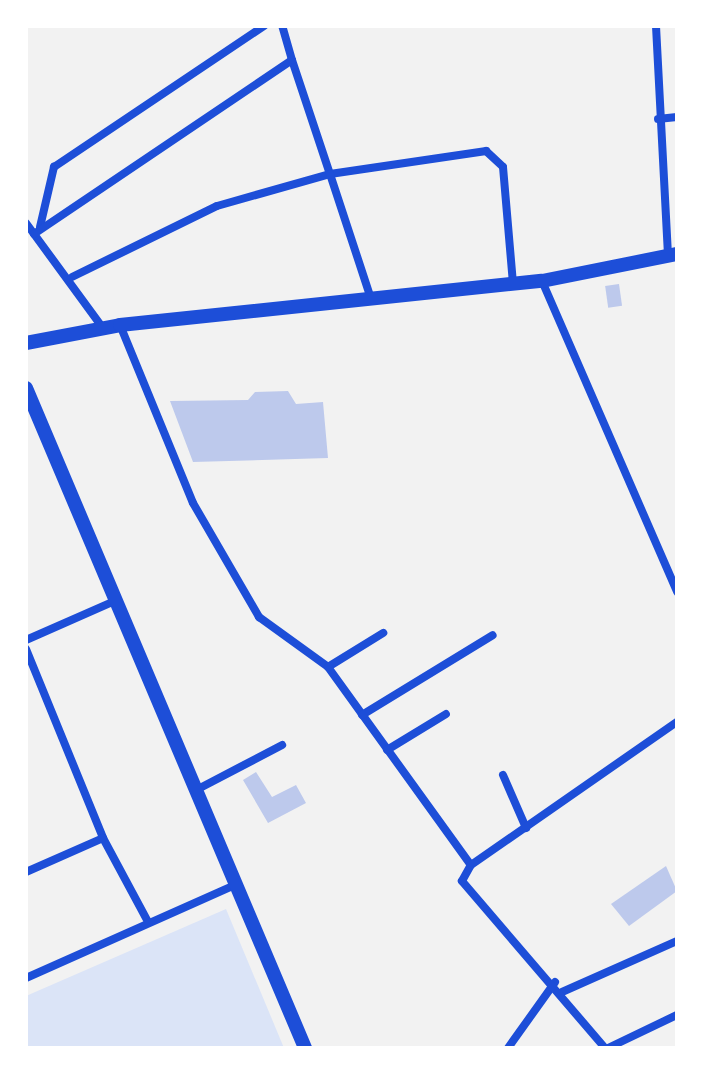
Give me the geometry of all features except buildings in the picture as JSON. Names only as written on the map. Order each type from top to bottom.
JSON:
[{"type":"street","points":[[37,231],[54,167],[264,26]]},
{"type":"street","points":[[282,26],[371,299]]},
{"type":"street","points":[[26,343],[102,327],[542,281],[673,255],[658,119],[656,26]]},
{"type":"street","points":[[37,231],[292,60]]},
{"type":"street","points":[[658,119],[677,117]]},
{"type":"street","points":[[72,277],[217,206],[330,174],[486,151],[503,167],[513,284]]},
{"type":"street","points":[[26,223],[37,231],[72,277],[102,327]]},
{"type":"street","points":[[542,281],[677,592]]},
{"type":"street","points":[[120,325],[193,503],[259,617],[328,667],[471,865]]},
{"type":"street","points":[[26,388],[305,1048]]},
{"type":"street","points":[[26,640],[117,599]]},
{"type":"street","points":[[328,667],[383,633]]},
{"type":"street","points":[[362,715],[493,635]]},
{"type":"street","points":[[26,649],[103,838],[148,922]]},
{"type":"street","points":[[387,750],[446,714]]},
{"type":"street","points":[[677,722],[471,865],[462,881],[555,982],[606,1048],[677,1015]]},
{"type":"street","points":[[198,789],[282,745]]},
{"type":"street","points":[[503,775],[526,828]]},
{"type":"street","points":[[26,872],[103,838]]},
{"type":"street","points":[[26,978],[235,885]]},
{"type":"street","points":[[562,992],[677,941]]},
{"type":"street","points":[[508,1048],[555,982]]},
{"type":"shaded area","points":[[226,909],[284,1048],[26,1048],[26,996]]}]
